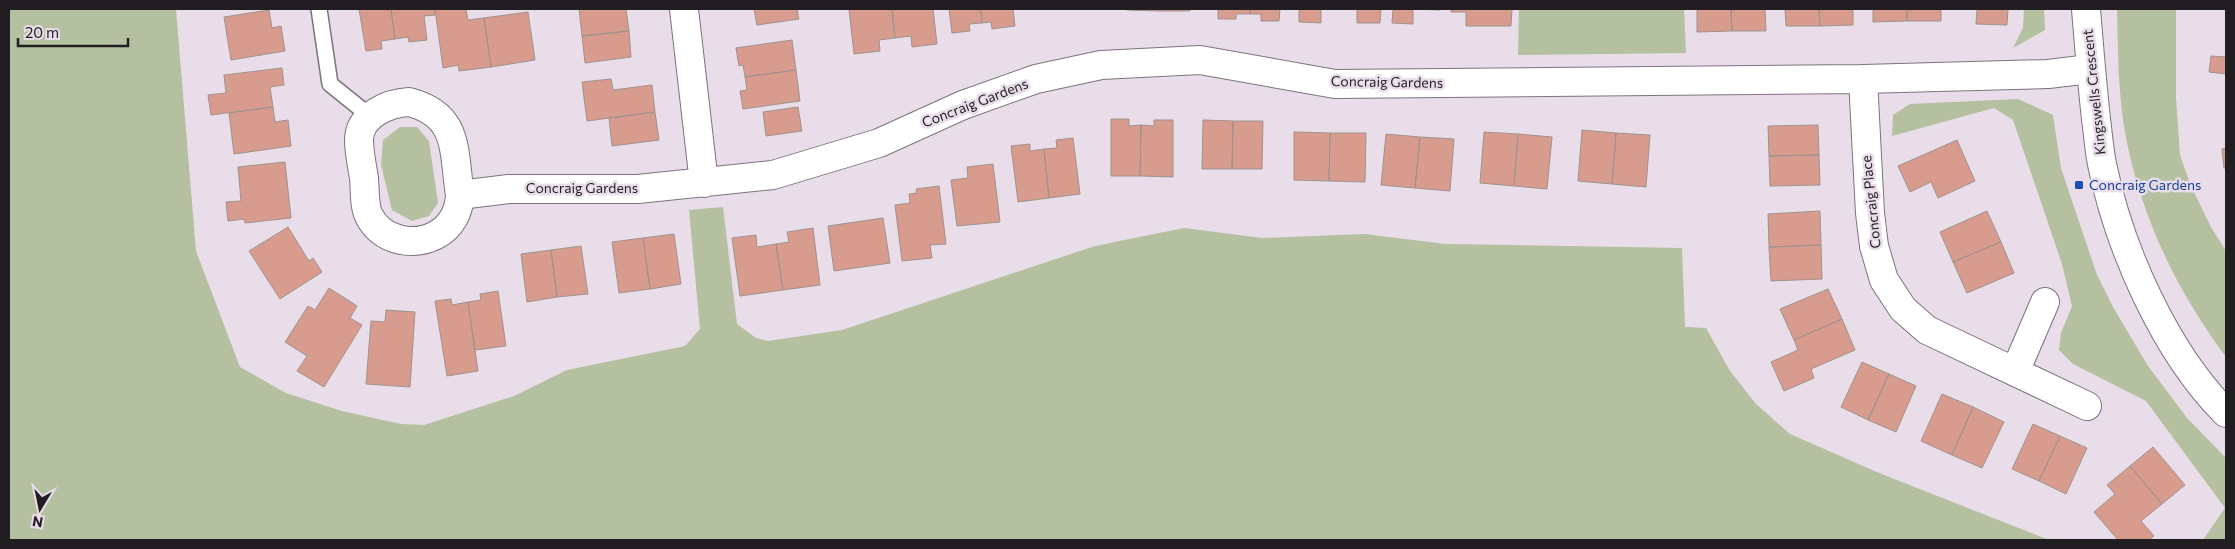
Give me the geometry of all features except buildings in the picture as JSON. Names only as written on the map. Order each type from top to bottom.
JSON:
[{"type":"street","points":[[684,9],[704,183]]},
{"type":"street","name":"Kingswells Crescent","points":[[2086,9],[2090,69],[2102,163],[2122,236],[2161,324],[2189,367],[2226,412]]},
{"type":"street","name":"Concraig Gardens","points":[[460,195],[509,188],[638,189],[704,183],[782,172],[879,143],[963,104],[1036,79],[1101,65],[1200,60],[1335,84],[1863,79],[2048,74],[2090,69]]},
{"type":"street","name":"Concraig Place","points":[[1863,79],[1870,213],[1874,246],[1884,280],[1903,309],[1928,330],[2086,406]]},
{"type":"street","points":[[409,102],[425,106],[439,115],[450,129],[460,195],[459,205],[452,221],[441,233],[426,241],[409,242],[393,238],[378,228],[368,215],[359,138],[371,117],[377,111],[392,103],[409,102]]},
{"type":"street","points":[[2015,372],[2045,302]]},
{"type":"lane","points":[[319,9],[330,84],[371,117]]},
{"type":"green space","points":[[9,9],[176,9],[196,251],[240,367],[286,393],[342,411],[401,424],[424,425],[514,396],[567,370],[685,346],[700,329],[689,210],[723,207],[737,324],[756,338],[768,341],[842,330],[1095,246],[1184,228],[1262,238],[1364,234],[1446,244],[1682,248],[1685,327],[1706,328],[1730,371],[1756,404],[1790,434],[1879,473],[2049,540],[9,540]]},
{"type":"green space","points":[[1519,9],[1684,9],[1686,53],[1518,55]]},
{"type":"green space","points":[[2024,9],[2044,9],[2045,30],[2013,48],[2023,28]]},
{"type":"green space","points":[[2117,9],[2176,9],[2176,98],[2180,155],[2191,186],[2211,227],[2226,251],[2226,357],[2208,332],[2177,280],[2141,197],[2123,122]]},
{"type":"green space","points":[[2018,99],[2053,115],[2061,168],[2097,275],[2113,307],[2148,366],[2187,418],[2226,458],[2226,540],[2203,540],[2225,508],[2146,401],[2073,364],[2059,350],[2061,333],[2072,306],[2062,264],[2013,120],[1994,108],[1892,136],[1893,115],[1910,104]]},
{"type":"green space","points":[[400,127],[417,127],[429,141],[438,203],[429,216],[412,221],[392,210],[381,165],[383,140]]},
{"type":"place","name":"Concraig Gardens","points":[[2079,185]]}]
